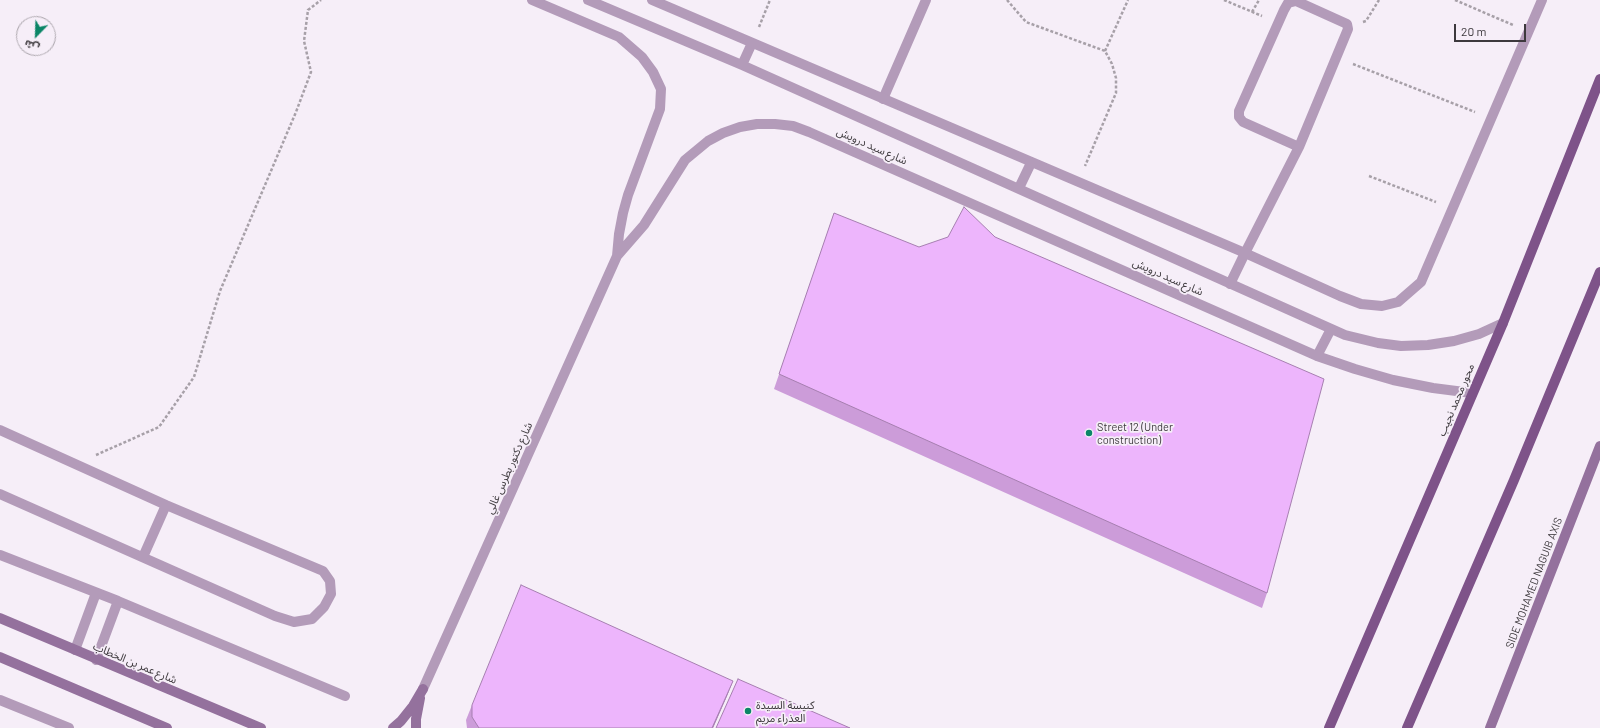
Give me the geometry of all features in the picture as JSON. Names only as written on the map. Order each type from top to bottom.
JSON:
[{"type":"main road","name":"محور محمد نجيب","points":[[1329,728],[1503,323],[1600,79]]},
{"type":"main road","points":[[1407,728],[1514,480],[1600,272]]},
{"type":"street","points":[[532,0],[619,37],[642,57],[653,72],[661,89],[660,109],[630,189],[623,213],[617,256]]},
{"type":"street","name":"شارع سيد درويش","points":[[588,0],[742,65],[1345,335],[1378,343],[1401,346],[1428,345],[1454,341],[1479,334],[1503,323]]},
{"type":"street","points":[[652,0],[1361,304],[1382,306],[1398,302],[1421,282],[1542,0]]},
{"type":"street","points":[[883,99],[926,0]]},
{"type":"street","points":[[1230,284],[1299,147],[1348,29],[1347,24],[1296,1],[1288,3],[1278,23],[1239,111],[1239,117],[1243,122],[1299,147]]},
{"type":"street","points":[[742,65],[752,42]]},
{"type":"street","name":"شارع سيد درويش","points":[[617,256],[644,225],[685,160],[708,141],[723,132],[740,127],[757,124],[793,126],[1317,356],[1393,380],[1432,388],[1472,393]]},
{"type":"street","points":[[1019,188],[1031,163]]},
{"type":"street","name":"شارع دكتور بطرس غالي","points":[[423,689],[617,256]]},
{"type":"street","points":[[1317,356],[1331,329]]},
{"type":"street","points":[[0,430],[166,505],[323,571],[330,581],[330,594],[324,607],[312,619],[294,622],[275,616],[0,494]]},
{"type":"street","name":"SIDE MOHAMED NAGUIB AXIS","points":[[1490,728],[1600,446]]},
{"type":"street","points":[[143,557],[166,505]]},
{"type":"street","points":[[0,555],[118,601],[345,696]]},
{"type":"street","points":[[75,650],[96,593]]},
{"type":"street","points":[[96,660],[118,601]]},
{"type":"street","name":"شارع عمر بن الخطاب","points":[[0,618],[96,660],[261,728]]},
{"type":"street","points":[[0,656],[161,728]]},
{"type":"street","points":[[393,728],[401,721],[413,706],[423,689]]},
{"type":"street","points":[[416,728],[418,704],[423,689]]},
{"type":"street","points":[[0,700],[69,728]]},
{"type":"path","points":[[75,464],[159,426],[194,377],[220,291],[296,112],[311,72],[304,41],[308,10],[321,0]]},
{"type":"path","points":[[752,42],[770,0]]},
{"type":"path","points":[[1008,0],[1026,22],[1104,51],[1112,64],[1116,78],[1116,93],[1078,183]]},
{"type":"path","points":[[1104,51],[1128,0]]},
{"type":"path","points":[[1224,0],[1278,23]]},
{"type":"path","points":[[1252,12],[1259,0]]},
{"type":"path","points":[[1348,29],[1366,21],[1379,0]]},
{"type":"path","points":[[1455,0],[1528,32]]},
{"type":"path","points":[[1337,58],[1492,119]]},
{"type":"path","points":[[1369,176],[1454,208]]},
{"type":"building","name":"Street 12 (Under construction)","points":[[964,207],[995,237],[1324,379],[1267,593],[779,374],[834,213],[919,247],[948,237]]},
{"type":"building","points":[[521,585],[733,681],[712,728],[479,728],[472,717],[472,705]]},
{"type":"building","points":[[738,679],[850,728],[716,728]]},
{"type":"place","name":"Street 12 (Under construction)","points":[[1089,433]]},
{"type":"place","name":"كنيسة السيدة العذراء مريم","points":[[748,711]]}]
